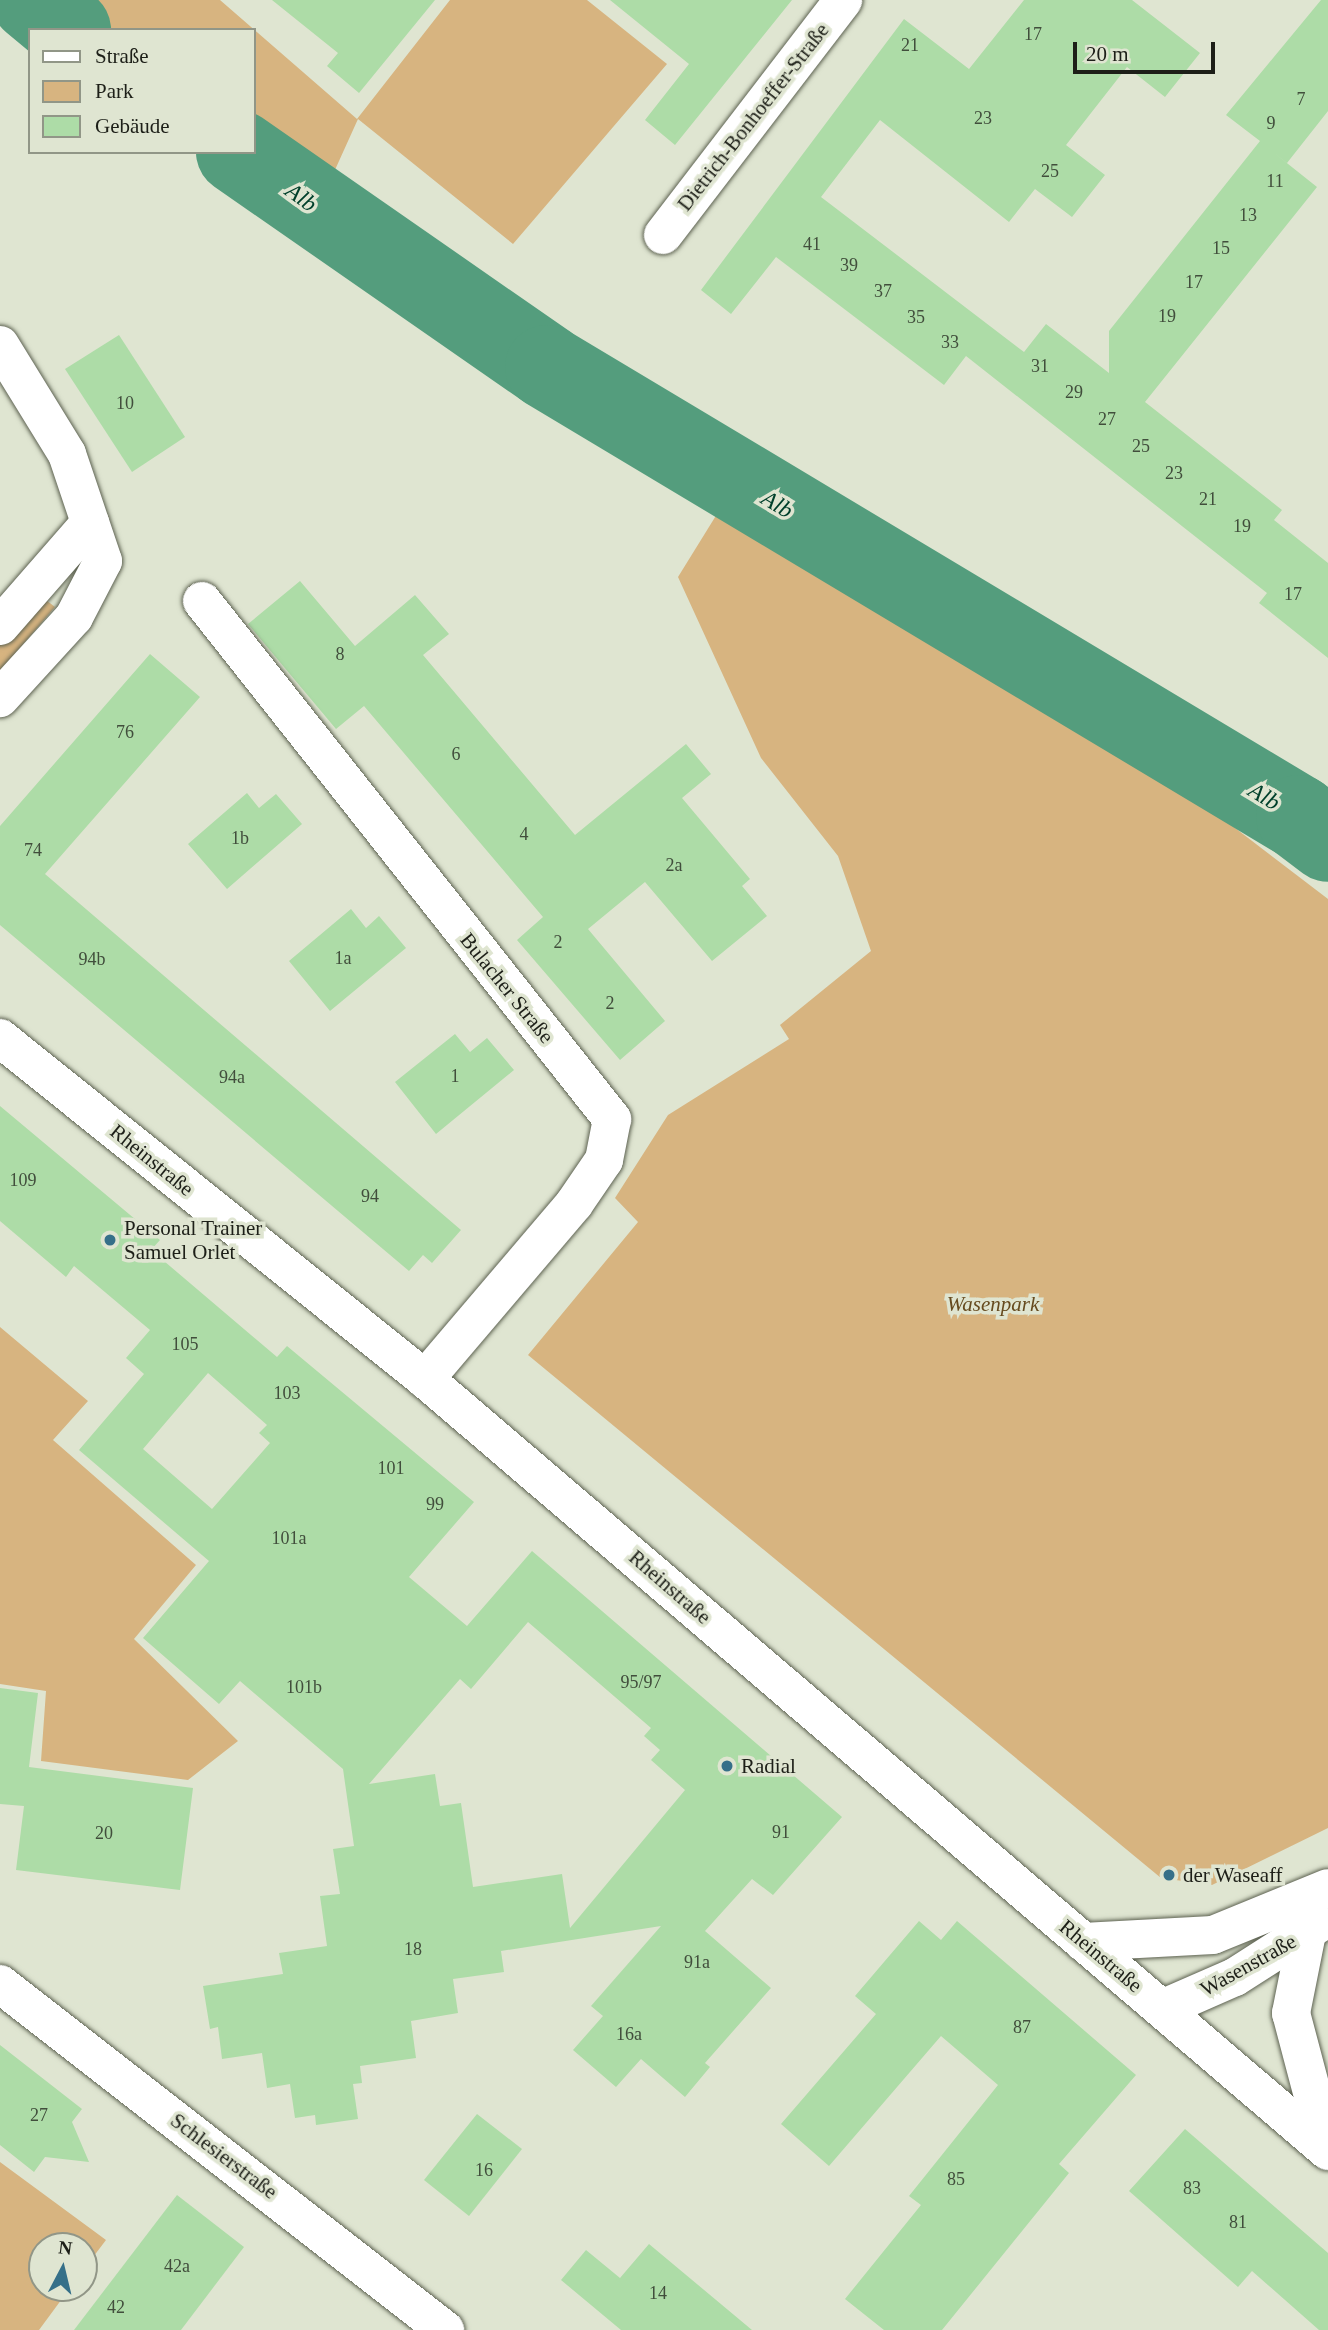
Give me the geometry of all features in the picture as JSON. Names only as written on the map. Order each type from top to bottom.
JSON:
[{"type":"street","name":"Dietrich-Bonhoeffer-Straße","points":[[663,235],[843,0]]},
{"type":"street","points":[[0,345],[66,454],[103,561],[74,617],[0,698]]},
{"type":"street","points":[[0,626],[90,523]]},
{"type":"street","name":"Bulacher Straße","points":[[202,601],[612,1119],[604,1160],[574,1204],[425,1379]]},
{"type":"street","name":"Rheinstraße","points":[[0,1038],[425,1379],[1327,2150]]},
{"type":"street","name":"Wasenstraße","points":[[1083,1942],[1213,1934],[1328,1888]]},
{"type":"street","points":[[1318,1925],[1291,2013],[1327,2150]]},
{"type":"street","name":"Wasenstraße","points":[[1164,2008],[1235,1977],[1318,1925]]},
{"type":"street","name":"Schlesierstraße","points":[[0,1984],[445,2330]]},
{"type":"green space","points":[[47,0],[220,0],[252,28],[87,28]]},
{"type":"green space","points":[[450,0],[587,0],[667,64],[513,244],[358,119],[325,192],[256,144],[256,31],[357,119]]},
{"type":"green space","name":"Wasenpark","points":[[717,514],[1077,707],[1328,899],[1328,1828],[1212,1885],[1161,1878],[528,1355],[638,1222],[615,1198],[668,1115],[789,1039],[780,1025],[871,951],[838,856],[761,758],[678,577]]},
{"type":"green space","points":[[42,597],[55,607],[0,671],[0,645]]},
{"type":"green space","points":[[0,1327],[88,1401],[53,1440],[196,1565],[134,1639],[238,1741],[188,1780],[41,1761],[46,1691],[0,1684]]},
{"type":"green space","points":[[0,2162],[95,2232],[28,2232],[28,2302],[60,2302],[39,2330],[0,2330]]},
{"type":"green space","points":[[98,2234],[106,2240],[98,2251]]},
{"type":"building","points":[[272,0],[435,0],[359,93],[327,66],[338,53]]},
{"type":"building","points":[[610,0],[792,0],[675,145],[645,120],[689,64]]},
{"type":"building","points":[[1024,0],[1132,0],[1200,53],[1165,97],[1127,67],[1066,145],[1105,175],[1072,217],[1035,189],[1009,222],[880,120],[821,197],[1024,352],[1046,324],[1109,373],[1109,331],[1260,141],[1226,115],[1321,0],[1328,0],[1328,111],[1287,163],[1273,152],[1317,187],[1145,402],[1282,510],[1274,520],[1328,563],[1328,658],[1259,603],[1267,593],[966,356],[944,385],[776,257],[731,314],[701,290],[904,19],[969,69]]},
{"type":"building","points":[[119,335],[185,437],[132,472],[65,369]]},
{"type":"building","points":[[300,581],[355,646],[415,595],[449,634],[423,655],[575,835],[686,744],[711,774],[682,798],[750,879],[742,886],[767,916],[712,961],[645,882],[588,929],[665,1021],[620,1060],[517,940],[543,917],[364,706],[336,729],[248,624]]},
{"type":"building","points":[[150,654],[200,697],[45,874],[461,1230],[432,1263],[423,1255],[409,1271],[0,925],[0,826]]},
{"type":"building","points":[[247,793],[259,808],[276,794],[302,824],[227,889],[188,844]]},
{"type":"building","points":[[351,909],[366,928],[379,916],[406,948],[330,1011],[289,961]]},
{"type":"building","points":[[455,1034],[470,1052],[487,1038],[514,1070],[436,1134],[395,1082]]},
{"type":"building","points":[[0,1106],[160,1240],[151,1250],[277,1357],[287,1346],[474,1502],[409,1577],[467,1626],[532,1551],[842,1817],[773,1895],[752,1879],[705,1931],[771,1988],[705,2063],[710,2067],[685,2097],[641,2059],[616,2087],[573,2050],[603,2016],[591,2006],[661,1926],[501,1951],[504,1972],[453,1979],[458,2013],[411,2021],[416,2058],[360,2066],[362,2083],[353,2084],[358,2119],[316,2125],[315,2115],[295,2118],[290,2084],[267,2088],[262,2053],[222,2059],[218,2027],[210,2029],[203,1986],[283,1974],[279,1953],[327,1946],[320,1896],[340,1894],[333,1849],[354,1846],[343,1769],[240,1681],[219,1704],[143,1638],[209,1561],[79,1450],[144,1374],[126,1358],[150,1330],[74,1266],[66,1277],[0,1221]],"holes":[[[208,1373],[267,1425],[259,1433],[270,1443],[212,1509],[143,1449]],[[528,1622],[651,1728],[644,1736],[660,1750],[651,1760],[685,1790],[570,1928],[562,1874],[473,1887],[461,1803],[440,1806],[435,1774],[369,1784],[460,1679],[471,1689]]]},
{"type":"building","points":[[0,1688],[38,1693],[29,1767],[193,1788],[180,1890],[16,1870],[24,1806],[0,1804]]},
{"type":"building","points":[[919,1921],[941,1940],[957,1921],[1136,2075],[1059,2164],[1069,2173],[942,2330],[884,2330],[845,2299],[921,2205],[909,2196],[998,2085],[941,2036],[829,2166],[781,2124],[876,2014],[855,1996]]},
{"type":"building","points":[[0,2045],[82,2109],[72,2122],[89,2162],[45,2157],[34,2172],[0,2145]]},
{"type":"building","points":[[477,2114],[522,2149],[469,2216],[424,2180]]},
{"type":"building","points":[[1185,2129],[1328,2253],[1328,2330],[1319,2330],[1252,2271],[1238,2287],[1129,2191]]},
{"type":"building","points":[[177,2195],[244,2247],[181,2330],[74,2330]]},
{"type":"building","points":[[649,2244],[752,2330],[621,2330],[561,2280],[586,2250],[620,2278]]},
{"type":"waterway","name":"Alb","points":[[33,0],[67,28]]},
{"type":"waterway","name":"Alb","points":[[241,154],[547,367],[1298,817],[1328,840]]},
{"type":"place","name":"Personal Trainer Samuel Orlet","points":[[110,1240]]},
{"type":"place","name":"Radial","points":[[727,1766]]},
{"type":"place","name":"der Waseaff","points":[[1169,1875]]}]
